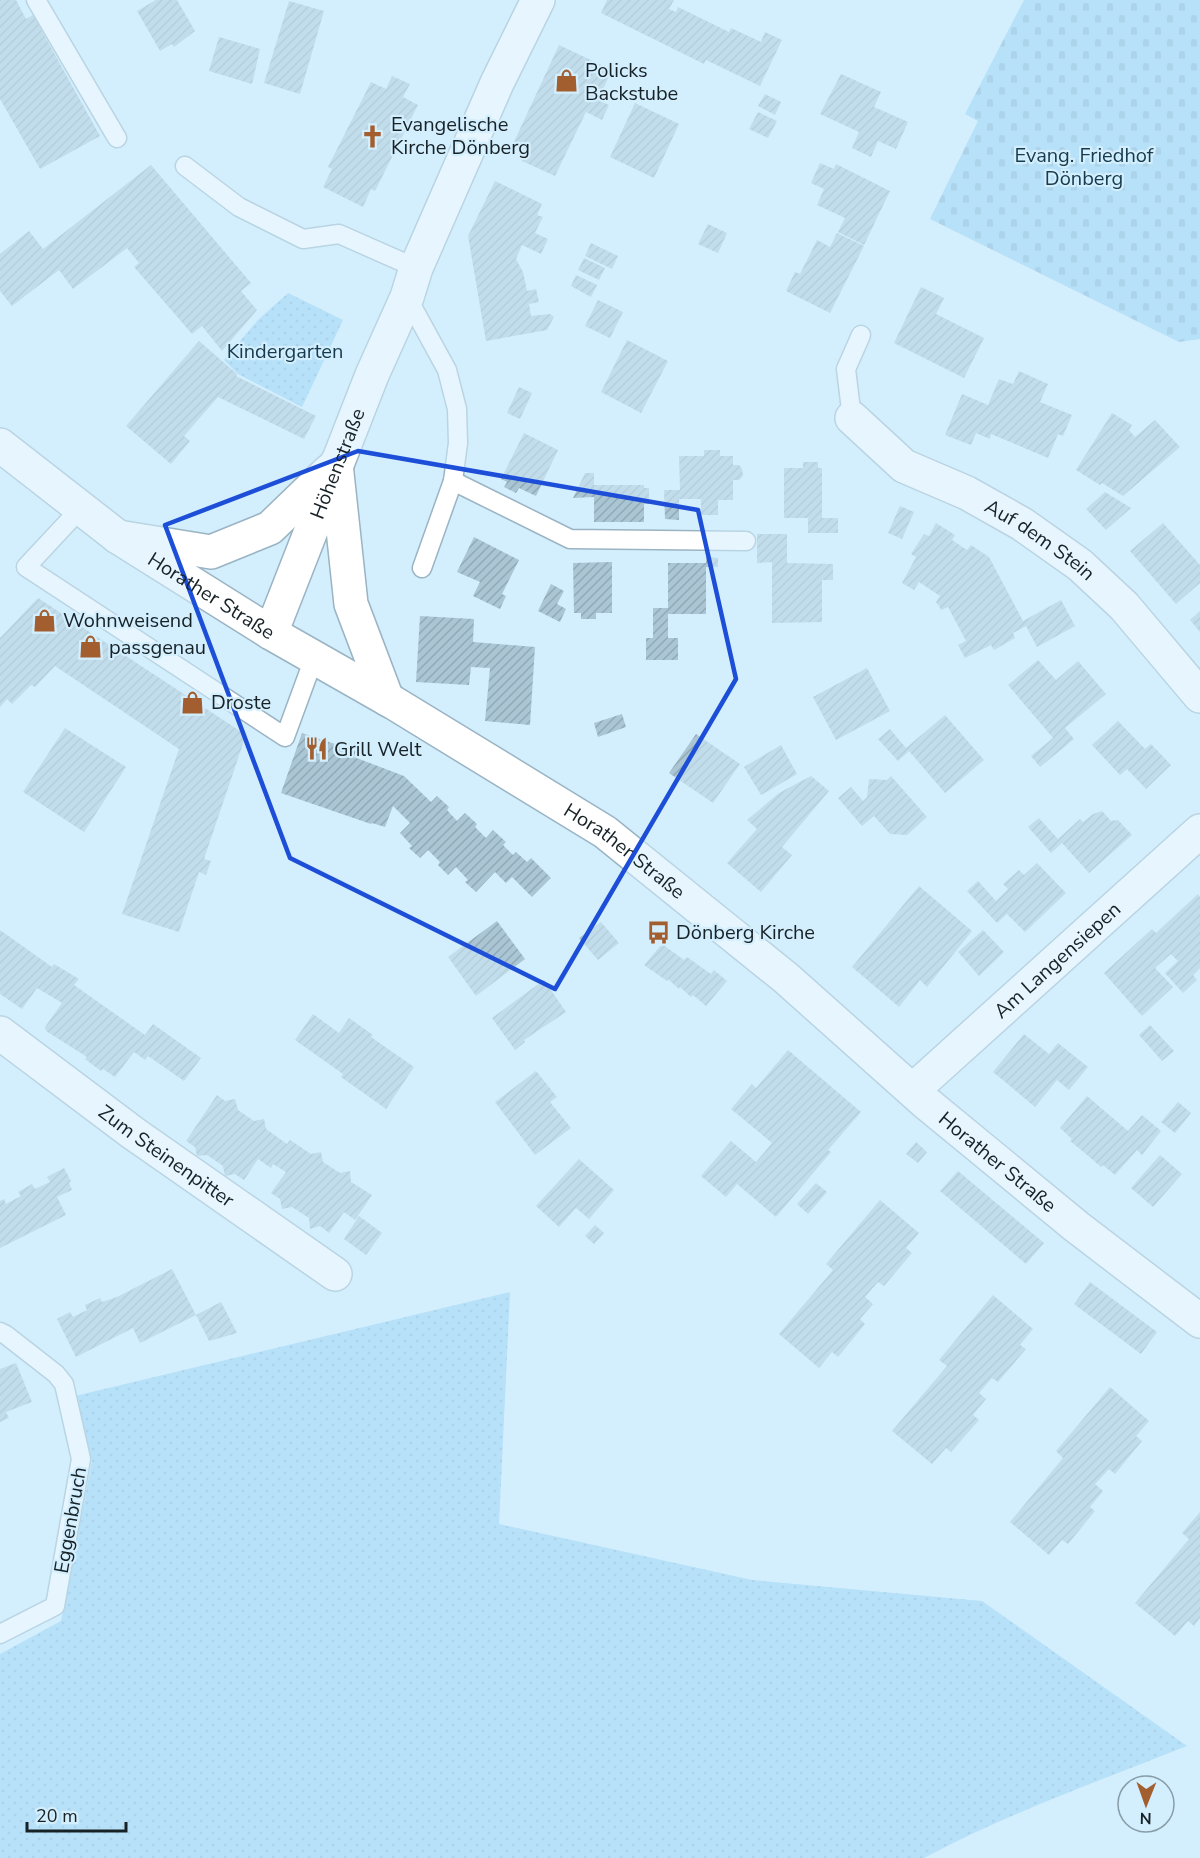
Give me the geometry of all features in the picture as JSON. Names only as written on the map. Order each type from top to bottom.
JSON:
[{"type":"street","name":"Höhenstraße","points":[[271,633],[372,375],[497,83],[538,0]]},
{"type":"street","name":"Auf dem Stein","points":[[852,418],[904,466],[967,493],[1023,524],[1080,565],[1124,606],[1200,696]]},
{"type":"street","name":"Horather Straße","points":[[0,445],[118,537],[271,633],[387,699],[605,832],[786,978],[913,1090],[1077,1227],[1200,1322]]},
{"type":"street","points":[[118,537],[211,552],[270,528],[336,464]]},
{"type":"street","points":[[336,464],[351,604],[387,699]]},
{"type":"street","name":"Am Langensiepen","points":[[913,1090],[1200,831]]},
{"type":"street","name":"Zum Steinenpitter","points":[[0,1033],[133,1133],[335,1274]]},
{"type":"lane","points":[[36,0],[117,138]]},
{"type":"lane","points":[[185,166],[239,207],[303,239],[339,234],[412,282],[447,370],[457,409],[458,442],[453,481],[422,568]]},
{"type":"lane","points":[[852,418],[846,369],[861,335]]},
{"type":"lane","points":[[453,481],[570,539],[746,541]]},
{"type":"lane","points":[[81,508],[26,567],[285,737],[314,658]]},
{"type":"lane","name":"Eggenbruch","points":[[0,1332],[56,1374],[64,1384],[81,1459],[55,1606],[0,1635]]},
{"type":"highlighted area","points":[[358,451],[698,510],[736,679],[555,989],[290,858],[165,525]]},
{"type":"green space","name":"Evang. Friedhof Dönberg","points":[[1024,0],[1200,0],[1200,339],[1179,342],[930,219],[978,121],[965,114]]},
{"type":"green space","name":"Kindergarten","points":[[288,293],[343,320],[302,407],[238,374],[224,360],[258,320]]},
{"type":"green space","points":[[510,1292],[499,1524],[752,1580],[982,1601],[1187,1746],[988,1826],[924,1858],[0,1858],[0,1654],[61,1621],[92,1461],[75,1396]]},
{"type":"building","points":[[0,0],[16,0],[26,19],[33,15],[100,136],[40,169],[0,99]]},
{"type":"building","points":[[156,0],[177,0],[195,31],[174,47],[172,44],[160,51],[137,11]]},
{"type":"building","points":[[607,0],[674,0],[669,9],[676,12],[678,7],[729,32],[731,28],[761,42],[765,32],[782,40],[760,86],[706,60],[704,64],[601,13]]},
{"type":"building","points":[[289,1],[324,11],[300,94],[264,83]]},
{"type":"building","points":[[219,37],[260,49],[252,84],[209,71]]},
{"type":"building","points":[[559,45],[612,70],[598,100],[609,105],[602,120],[586,112],[555,176],[522,161],[527,150],[513,144]]},
{"type":"building","points":[[841,74],[881,92],[874,107],[908,122],[896,149],[878,141],[871,157],[852,148],[859,132],[820,114]]},
{"type":"building","name":"Evangelische Kirche Dönberg","points":[[392,76],[410,84],[403,97],[418,105],[375,191],[371,189],[363,207],[323,187],[332,169],[328,167],[371,82],[386,89]]},
{"type":"building","points":[[765,94],[781,102],[775,115],[758,106]]},
{"type":"building","points":[[635,103],[679,124],[654,178],[610,157]]},
{"type":"building","points":[[758,112],[777,121],[768,138],[749,129]]},
{"type":"building","points":[[820,163],[834,169],[836,164],[890,191],[864,245],[838,232],[845,218],[817,205],[824,189],[811,183]]},
{"type":"building","points":[[151,165],[251,283],[241,291],[257,310],[222,351],[202,326],[192,334],[134,267],[139,263],[127,248],[73,289],[59,270],[12,306],[0,291],[0,254],[29,231],[43,249]]},
{"type":"building","points":[[495,181],[542,204],[537,215],[543,217],[535,233],[548,239],[541,254],[522,245],[516,259],[523,272],[527,291],[536,289],[539,302],[529,304],[531,316],[550,314],[554,317],[547,330],[486,341],[468,236]]},
{"type":"building","points":[[708,224],[727,233],[718,253],[698,244]]},
{"type":"building","points":[[837,233],[864,246],[830,313],[786,291],[795,272],[800,274],[817,240],[830,247]]},
{"type":"building","points":[[591,243],[618,256],[612,269],[585,256]]},
{"type":"building","points":[[584,258],[605,268],[599,280],[578,270]]},
{"type":"building","points":[[576,275],[597,285],[591,297],[571,286]]},
{"type":"building","points":[[921,287],[944,298],[936,314],[984,338],[964,378],[894,343]]},
{"type":"building","points":[[598,300],[623,312],[610,338],[585,326]]},
{"type":"building","points":[[627,340],[668,361],[641,413],[601,392]]},
{"type":"building","points":[[199,341],[237,374],[236,376],[316,416],[304,439],[218,397],[184,436],[190,441],[171,464],[126,426]]},
{"type":"building","points":[[1019,371],[1048,384],[1040,402],[1072,415],[1063,436],[1058,434],[1048,458],[991,434],[990,439],[976,433],[971,445],[945,435],[962,394],[988,405],[999,379],[1013,384]]},
{"type":"building","points":[[519,387],[532,393],[520,419],[507,413]]},
{"type":"building","points":[[1112,413],[1132,425],[1129,430],[1135,437],[1155,420],[1180,447],[1123,496],[1076,470]]},
{"type":"building","points":[[524,433],[558,450],[536,496],[519,488],[516,493],[504,487],[507,482],[501,479]]},
{"type":"building","points":[[704,450],[720,450],[720,456],[733,456],[733,465],[739,465],[742,469],[743,476],[739,480],[733,480],[733,500],[718,500],[718,515],[701,515],[701,499],[679,499],[679,520],[665,519],[664,490],[680,490],[679,456],[704,456]]},
{"type":"building","points":[[803,462],[818,462],[818,468],[822,468],[822,518],[838,518],[838,533],[808,533],[808,518],[784,518],[784,468],[803,468]]},
{"type":"building","points":[[585,473],[594,473],[594,485],[644,485],[644,488],[649,488],[649,504],[644,504],[644,522],[594,522],[594,497],[573,498]]},
{"type":"building","points":[[1105,492],[1131,508],[1106,530],[1086,509]]},
{"type":"building","points":[[900,506],[914,512],[902,539],[888,533]]},
{"type":"building","points":[[936,523],[955,535],[952,540],[967,550],[971,545],[989,557],[1023,621],[1061,600],[1075,626],[1037,647],[1026,626],[1013,633],[1015,638],[994,650],[991,645],[965,658],[958,645],[966,641],[948,607],[941,610],[936,602],[940,596],[919,582],[914,590],[902,583],[916,557],[911,554],[924,534],[929,536]]},
{"type":"building","points":[[1163,523],[1200,565],[1200,583],[1176,604],[1130,551]]},
{"type":"building","points":[[757,534],[787,534],[787,563],[833,564],[833,580],[822,580],[822,622],[772,623],[772,562],[757,563]]},
{"type":"building","points":[[474,537],[519,560],[502,594],[506,596],[500,609],[473,596],[480,582],[457,572]]},
{"type":"building","points":[[706,557],[718,558],[718,567],[706,567],[706,614],[668,614],[668,638],[678,638],[678,660],[646,660],[646,638],[653,638],[653,608],[668,608],[668,563],[706,563]]},
{"type":"building","points":[[612,562],[612,613],[596,613],[596,619],[581,619],[581,613],[574,613],[573,563]]},
{"type":"building","points":[[551,584],[564,591],[557,604],[566,609],[560,622],[538,611]]},
{"type":"building","points":[[38,598],[246,735],[204,859],[211,861],[206,875],[199,872],[179,932],[122,914],[179,749],[55,666],[35,687],[31,685],[12,704],[7,699],[0,707],[0,638]]},
{"type":"building","points":[[1200,611],[1200,632],[1190,620]]},
{"type":"building","points":[[420,616],[474,619],[473,642],[535,647],[530,725],[485,721],[490,668],[471,667],[469,685],[416,682]]},
{"type":"building","points":[[1038,660],[1056,680],[1078,661],[1106,694],[1065,728],[1074,739],[1040,767],[1031,756],[1053,738],[1008,685]]},
{"type":"building","points":[[867,668],[890,711],[836,740],[813,697]]},
{"type":"building","points":[[622,714],[626,727],[598,737],[594,723]]},
{"type":"building","points":[[945,715],[984,760],[945,793],[909,751],[898,761],[878,739],[890,729],[906,748]]},
{"type":"building","points":[[1118,721],[1145,749],[1151,744],[1171,765],[1146,789],[1127,769],[1120,775],[1092,745]]},
{"type":"building","points":[[65,728],[126,767],[84,832],[23,792]]},
{"type":"building","points":[[302,733],[356,751],[354,757],[404,776],[431,802],[437,796],[449,807],[447,810],[457,821],[465,813],[477,824],[475,827],[486,838],[493,830],[506,842],[503,845],[513,855],[516,852],[527,862],[531,858],[551,878],[532,897],[512,877],[506,883],[495,872],[476,892],[465,882],[468,880],[456,867],[448,875],[438,865],[440,862],[428,850],[420,858],[409,848],[412,846],[400,833],[410,823],[393,806],[385,827],[281,793]]},
{"type":"building","points":[[696,734],[740,764],[713,803],[669,773]]},
{"type":"building","points":[[781,745],[797,774],[761,795],[744,767]]},
{"type":"building","points":[[811,776],[829,791],[782,847],[792,855],[761,892],[727,863],[757,829],[747,820],[779,793]]},
{"type":"building","points":[[891,776],[927,817],[907,835],[890,834],[874,816],[862,826],[838,798],[851,787],[863,801],[867,797],[869,779],[887,780]]},
{"type":"building","points":[[1102,811],[1111,821],[1118,820],[1132,835],[1089,873],[1062,843],[1051,853],[1028,827],[1039,818],[1058,839],[1080,819],[1083,822],[1093,814]]},
{"type":"building","points":[[1037,863],[1066,893],[1025,932],[1007,914],[997,923],[967,891],[978,881],[996,901],[1008,889],[1003,884],[1019,870],[1024,875]]},
{"type":"building","points":[[919,886],[972,931],[927,987],[920,980],[899,1007],[852,967]]},
{"type":"building","points":[[1198,894],[1200,897],[1200,968],[1193,975],[1197,980],[1183,993],[1165,973],[1178,961],[1171,954],[1155,968],[1173,987],[1142,1016],[1104,973],[1152,929],[1156,933]]},
{"type":"building","points":[[497,921],[525,959],[476,996],[448,957]]},
{"type":"building","points":[[601,922],[619,943],[598,960],[579,938]]},
{"type":"building","points":[[0,930],[52,967],[54,964],[79,979],[74,985],[145,1035],[153,1024],[201,1058],[184,1081],[148,1056],[145,1060],[134,1052],[115,1077],[103,1069],[101,1071],[85,1059],[87,1057],[46,1031],[45,1027],[62,1003],[37,988],[22,1009],[0,994]]},
{"type":"building","points":[[983,930],[1004,952],[979,976],[958,952]]},
{"type":"building","points":[[662,944],[684,960],[687,957],[711,974],[714,970],[727,981],[706,1006],[693,995],[691,997],[680,987],[679,989],[668,979],[667,981],[644,965]]},
{"type":"building","points":[[544,980],[566,1012],[524,1040],[525,1042],[515,1050],[492,1018]]},
{"type":"building","points":[[313,1014],[339,1033],[349,1018],[373,1035],[371,1037],[414,1067],[386,1109],[341,1077],[343,1074],[295,1040]]},
{"type":"building","points":[[1150,1025],[1174,1051],[1162,1061],[1139,1035]]},
{"type":"building","points":[[1024,1034],[1049,1054],[1058,1043],[1088,1067],[1069,1090],[1057,1080],[1035,1107],[993,1072]]},
{"type":"building","points":[[788,1050],[861,1112],[828,1150],[831,1152],[776,1217],[737,1184],[726,1197],[701,1176],[731,1141],[756,1162],[772,1143],[731,1109],[752,1084],[756,1088]]},
{"type":"building","points":[[536,1071],[557,1097],[550,1102],[571,1128],[535,1155],[495,1102]]},
{"type":"building","points":[[217,1095],[225,1101],[235,1099],[238,1110],[254,1121],[264,1119],[266,1129],[287,1144],[290,1140],[311,1154],[321,1152],[323,1162],[340,1173],[350,1171],[351,1182],[372,1195],[355,1220],[344,1212],[329,1233],[320,1226],[310,1229],[309,1218],[292,1207],[282,1209],[280,1199],[271,1193],[286,1172],[273,1164],[271,1168],[258,1159],[244,1180],[235,1174],[225,1176],[223,1166],[207,1155],[197,1156],[195,1147],[186,1141]]},
{"type":"building","points":[[1087,1096],[1128,1131],[1142,1115],[1161,1131],[1142,1155],[1137,1150],[1115,1175],[1103,1165],[1101,1167],[1070,1141],[1072,1139],[1060,1128]]},
{"type":"building","points":[[1178,1102],[1191,1113],[1175,1133],[1161,1122]]},
{"type":"building","points":[[916,1142],[927,1152],[918,1163],[906,1154]]},
{"type":"building","points":[[1160,1155],[1182,1174],[1153,1207],[1131,1188]]},
{"type":"building","points":[[579,1159],[614,1190],[589,1219],[576,1208],[559,1227],[536,1206]]},
{"type":"building","points":[[64,1168],[71,1181],[69,1183],[72,1190],[57,1197],[66,1215],[0,1248],[0,1201],[4,1199],[6,1204],[21,1196],[18,1192],[32,1184],[35,1189],[50,1182],[47,1177]]},
{"type":"building","points":[[958,1171],[1044,1243],[1026,1264],[940,1191]]},
{"type":"building","points":[[816,1183],[827,1192],[808,1214],[797,1204]]},
{"type":"building","points":[[880,1200],[919,1233],[906,1248],[912,1253],[884,1286],[878,1282],[865,1297],[873,1304],[860,1319],[865,1324],[838,1357],[832,1352],[819,1368],[779,1334],[833,1270],[826,1264]]},
{"type":"building","points":[[359,1216],[382,1233],[366,1255],[344,1239]]},
{"type":"building","points":[[595,1225],[604,1233],[594,1244],[585,1236]]},
{"type":"building","points":[[172,1269],[196,1315],[140,1343],[133,1328],[76,1357],[57,1319],[70,1312],[73,1317],[87,1310],[85,1305],[100,1298],[102,1302],[117,1297]]},
{"type":"building","points":[[1090,1282],[1157,1332],[1141,1354],[1074,1304]]},
{"type":"building","points":[[993,1295],[1033,1329],[1020,1345],[1026,1349],[998,1382],[992,1378],[979,1393],[986,1399],[973,1415],[979,1420],[951,1452],[946,1448],[932,1464],[892,1431],[947,1366],[939,1360]]},
{"type":"building","points":[[221,1302],[237,1333],[209,1341],[196,1315]]},
{"type":"building","points":[[16,1363],[32,1402],[6,1412],[9,1418],[0,1422],[0,1369]]},
{"type":"building","points":[[1110,1387],[1149,1421],[1136,1436],[1142,1441],[1115,1474],[1109,1469],[1095,1484],[1103,1491],[1090,1507],[1095,1511],[1068,1544],[1062,1540],[1049,1555],[1010,1522],[1063,1458],[1056,1451]]},
{"type":"building","points":[[1200,1512],[1200,1618],[1194,1626],[1188,1621],[1175,1636],[1135,1603],[1189,1539],[1182,1533]]},
{"type":"place","name":"Policks Backstube","points":[[567,81]]},
{"type":"place","name":"Evangelische Kirche Dönberg","points":[[373,136]]},
{"type":"place","name":"Wohnweisend","points":[[45,620]]},
{"type":"place","name":"passgenau","points":[[91,647]]},
{"type":"place","name":"Droste","points":[[193,702]]},
{"type":"place","name":"Grill Welt","points":[[316,749]]},
{"type":"place","name":"Dönberg Kirche","points":[[658,932]]}]
